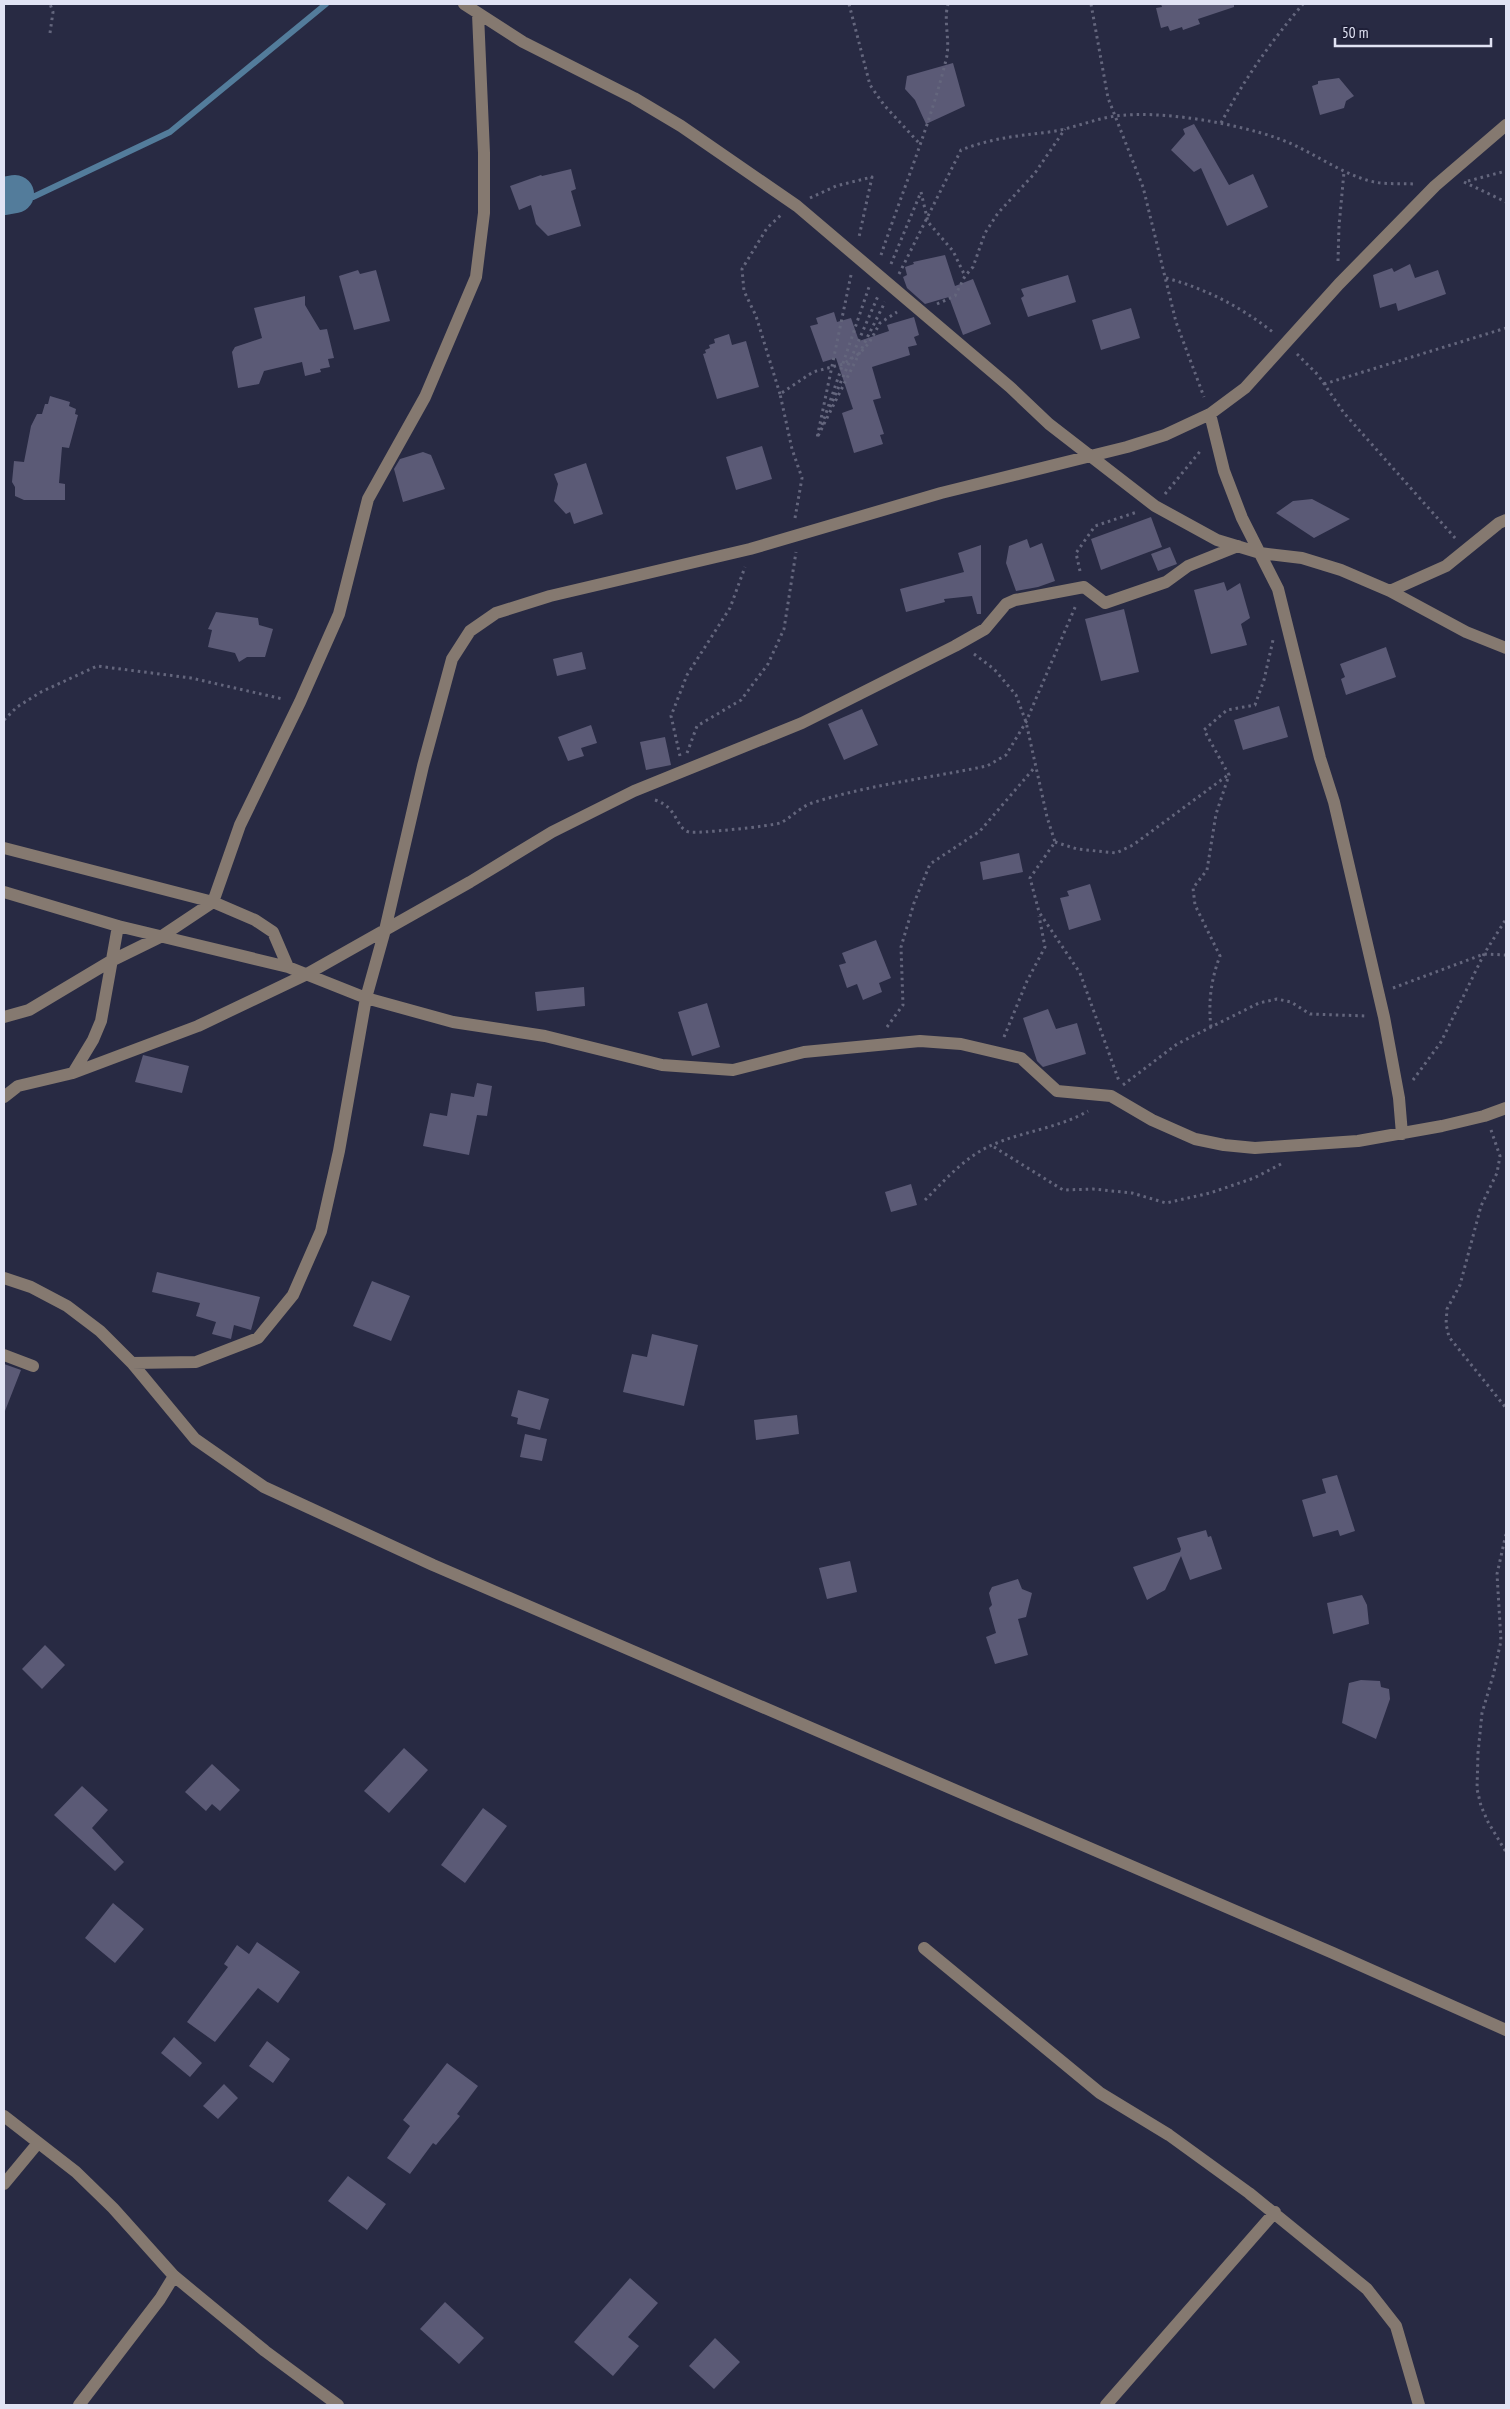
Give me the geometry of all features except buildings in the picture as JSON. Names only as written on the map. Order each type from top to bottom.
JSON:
[{"type":"street","points":[[464,4],[523,42],[634,98],[673,121],[797,206],[1010,387],[1049,424],[1155,506],[1196,530],[1238,546],[1260,553],[1302,558],[1341,570],[1390,591],[1431,615],[1506,648]]},
{"type":"street","points":[[4,1017],[28,1010],[111,961],[162,936],[213,902],[240,825],[300,702],[339,614],[368,499],[424,397],[476,278],[484,214],[484,153],[478,14]]},
{"type":"street","points":[[132,1363],[196,1362],[258,1338],[293,1295],[322,1231],[366,998],[385,930],[423,766],[452,659],[470,631],[496,613],[550,596],[750,549],[941,492],[1165,436],[1210,414],[1245,388],[1339,284],[1435,186],[1506,125]]},
{"type":"street","points":[[1210,414],[1213,435],[1242,518],[1280,598],[1320,758],[1334,802],[1384,1017],[1399,1098],[1402,1134]]},
{"type":"street","points":[[1390,591],[1446,566],[1499,523],[1506,520]]},
{"type":"street","points":[[4,1097],[18,1086],[73,1073],[198,1026],[307,974],[470,882],[552,832],[634,791],[802,723],[955,646],[984,629],[1006,604],[1024,597],[1084,587],[1105,603],[1166,582],[1188,566],[1238,546]]},
{"type":"street","points":[[4,848],[213,902],[255,920],[273,932],[288,967]]},
{"type":"street","points":[[4,892],[118,926],[288,967],[366,998],[453,1022],[545,1036],[662,1065],[733,1070],[804,1052],[920,1041],[961,1044],[1021,1058],[1057,1091],[1111,1096],[1160,1124],[1195,1139],[1224,1145],[1255,1148],[1316,1145],[1402,1134],[1484,1116],[1506,1108]]},
{"type":"street","points":[[73,1073],[93,1040],[101,1021],[118,926]]},
{"type":"street","points":[[4,1278],[31,1287],[67,1306],[100,1331],[132,1363],[195,1439],[264,1486],[433,1565],[1324,1949],[1506,2030]]},
{"type":"street","points":[[4,1355],[34,1366]]},
{"type":"street","points":[[924,1948],[1100,2093],[1169,2135],[1275,2212],[1367,2289],[1396,2326],[1419,2405]]},
{"type":"street","points":[[4,2116],[76,2172],[113,2208],[174,2276],[265,2351],[338,2405]]},
{"type":"street","points":[[4,2184],[38,2143]]},
{"type":"street","points":[[1106,2405],[1275,2212]]},
{"type":"street","points":[[79,2405],[160,2299],[174,2276]]},
{"type":"path","points":[[50,4],[52,12],[50,33]]},
{"type":"path","points":[[849,4],[870,85],[884,105],[919,143]]},
{"type":"path","points":[[878,263],[939,87],[947,57],[949,35],[946,14],[948,4]]},
{"type":"path","points":[[1091,4],[1103,83],[1143,187],[1176,322],[1194,366],[1210,414]]},
{"type":"path","points":[[1222,123],[1257,62],[1274,37],[1303,4]]},
{"type":"path","points":[[896,281],[961,150],[1002,137],[1065,129],[1116,116],[1161,116],[1222,123],[1278,138],[1323,159],[1344,172],[1380,183],[1435,186]]},
{"type":"path","points":[[780,394],[813,372],[843,364],[860,353],[869,343],[880,323],[902,308],[919,316],[922,312],[955,296],[965,276],[973,267],[985,233],[998,213],[1035,173],[1065,129]]},
{"type":"path","points":[[1339,284],[1338,226],[1344,172]]},
{"type":"path","points":[[685,758],[697,726],[742,700],[768,664],[784,629],[797,559],[795,508],[802,478],[792,449],[780,394],[756,316],[744,291],[742,268],[767,228],[779,216],[813,196],[836,186],[872,177],[858,244]]},
{"type":"path","points":[[1464,182],[1506,202]]},
{"type":"path","points":[[817,438],[852,274]]},
{"type":"path","points":[[1166,278],[1188,284],[1227,300],[1253,317],[1286,343],[1324,384],[1344,413],[1466,550]]},
{"type":"path","points":[[817,438],[872,281]]},
{"type":"path","points":[[817,438],[887,298]]},
{"type":"path","points":[[1324,384],[1506,328]]},
{"type":"path","points":[[634,791],[667,804],[681,827],[691,833],[778,824],[811,803],[870,788],[987,766],[1006,755],[1026,722],[1084,587],[1076,553],[1095,526],[1155,506],[1213,435]]},
{"type":"path","points":[[680,758],[671,716],[687,676],[730,608],[750,549]]},
{"type":"path","points":[[1210,1027],[1209,1005],[1215,969],[1220,956],[1195,905],[1193,888],[1207,870],[1216,814],[1228,775],[1204,730],[1227,710],[1255,706],[1264,680],[1274,633]]},
{"type":"path","points":[[955,646],[974,653],[994,669],[1016,695],[1026,722],[1047,817],[1055,842]]},
{"type":"path","points":[[4,720],[17,707],[41,692],[98,666],[191,678],[300,702]]},
{"type":"path","points":[[873,1045],[903,1006],[901,947],[914,903],[930,864],[980,831],[1036,766]]},
{"type":"path","points":[[1055,842],[1077,849],[1116,853],[1133,845],[1228,775]]},
{"type":"path","points":[[998,1052],[1027,981],[1045,947],[1039,912],[1030,878],[1055,842]]},
{"type":"path","points":[[1039,912],[1080,973],[1108,1045],[1121,1087],[1177,1044],[1259,1003],[1277,1000],[1291,1002],[1310,1014],[1384,1017]]},
{"type":"path","points":[[1399,1098],[1441,1042],[1484,954],[1506,919]]},
{"type":"path","points":[[1378,994],[1484,954],[1506,955]]},
{"type":"path","points":[[925,1200],[961,1165],[978,1152],[1073,1120],[1111,1096]]},
{"type":"path","points":[[1484,1116],[1495,1139],[1500,1156],[1497,1173],[1481,1206],[1460,1285],[1447,1309],[1446,1324],[1449,1337],[1506,1408]]},
{"type":"path","points":[[993,1146],[1063,1190],[1093,1189],[1132,1193],[1166,1203],[1210,1193],[1254,1178],[1289,1159]]},
{"type":"path","points":[[1506,1534],[1497,1574],[1501,1641],[1482,1713],[1477,1788],[1481,1806],[1488,1822],[1506,1852]]},
{"type":"waterway","points":[[4,191],[33,197],[170,132],[326,4]]},
{"type":"waterway","points":[[4,196],[15,194]]}]
